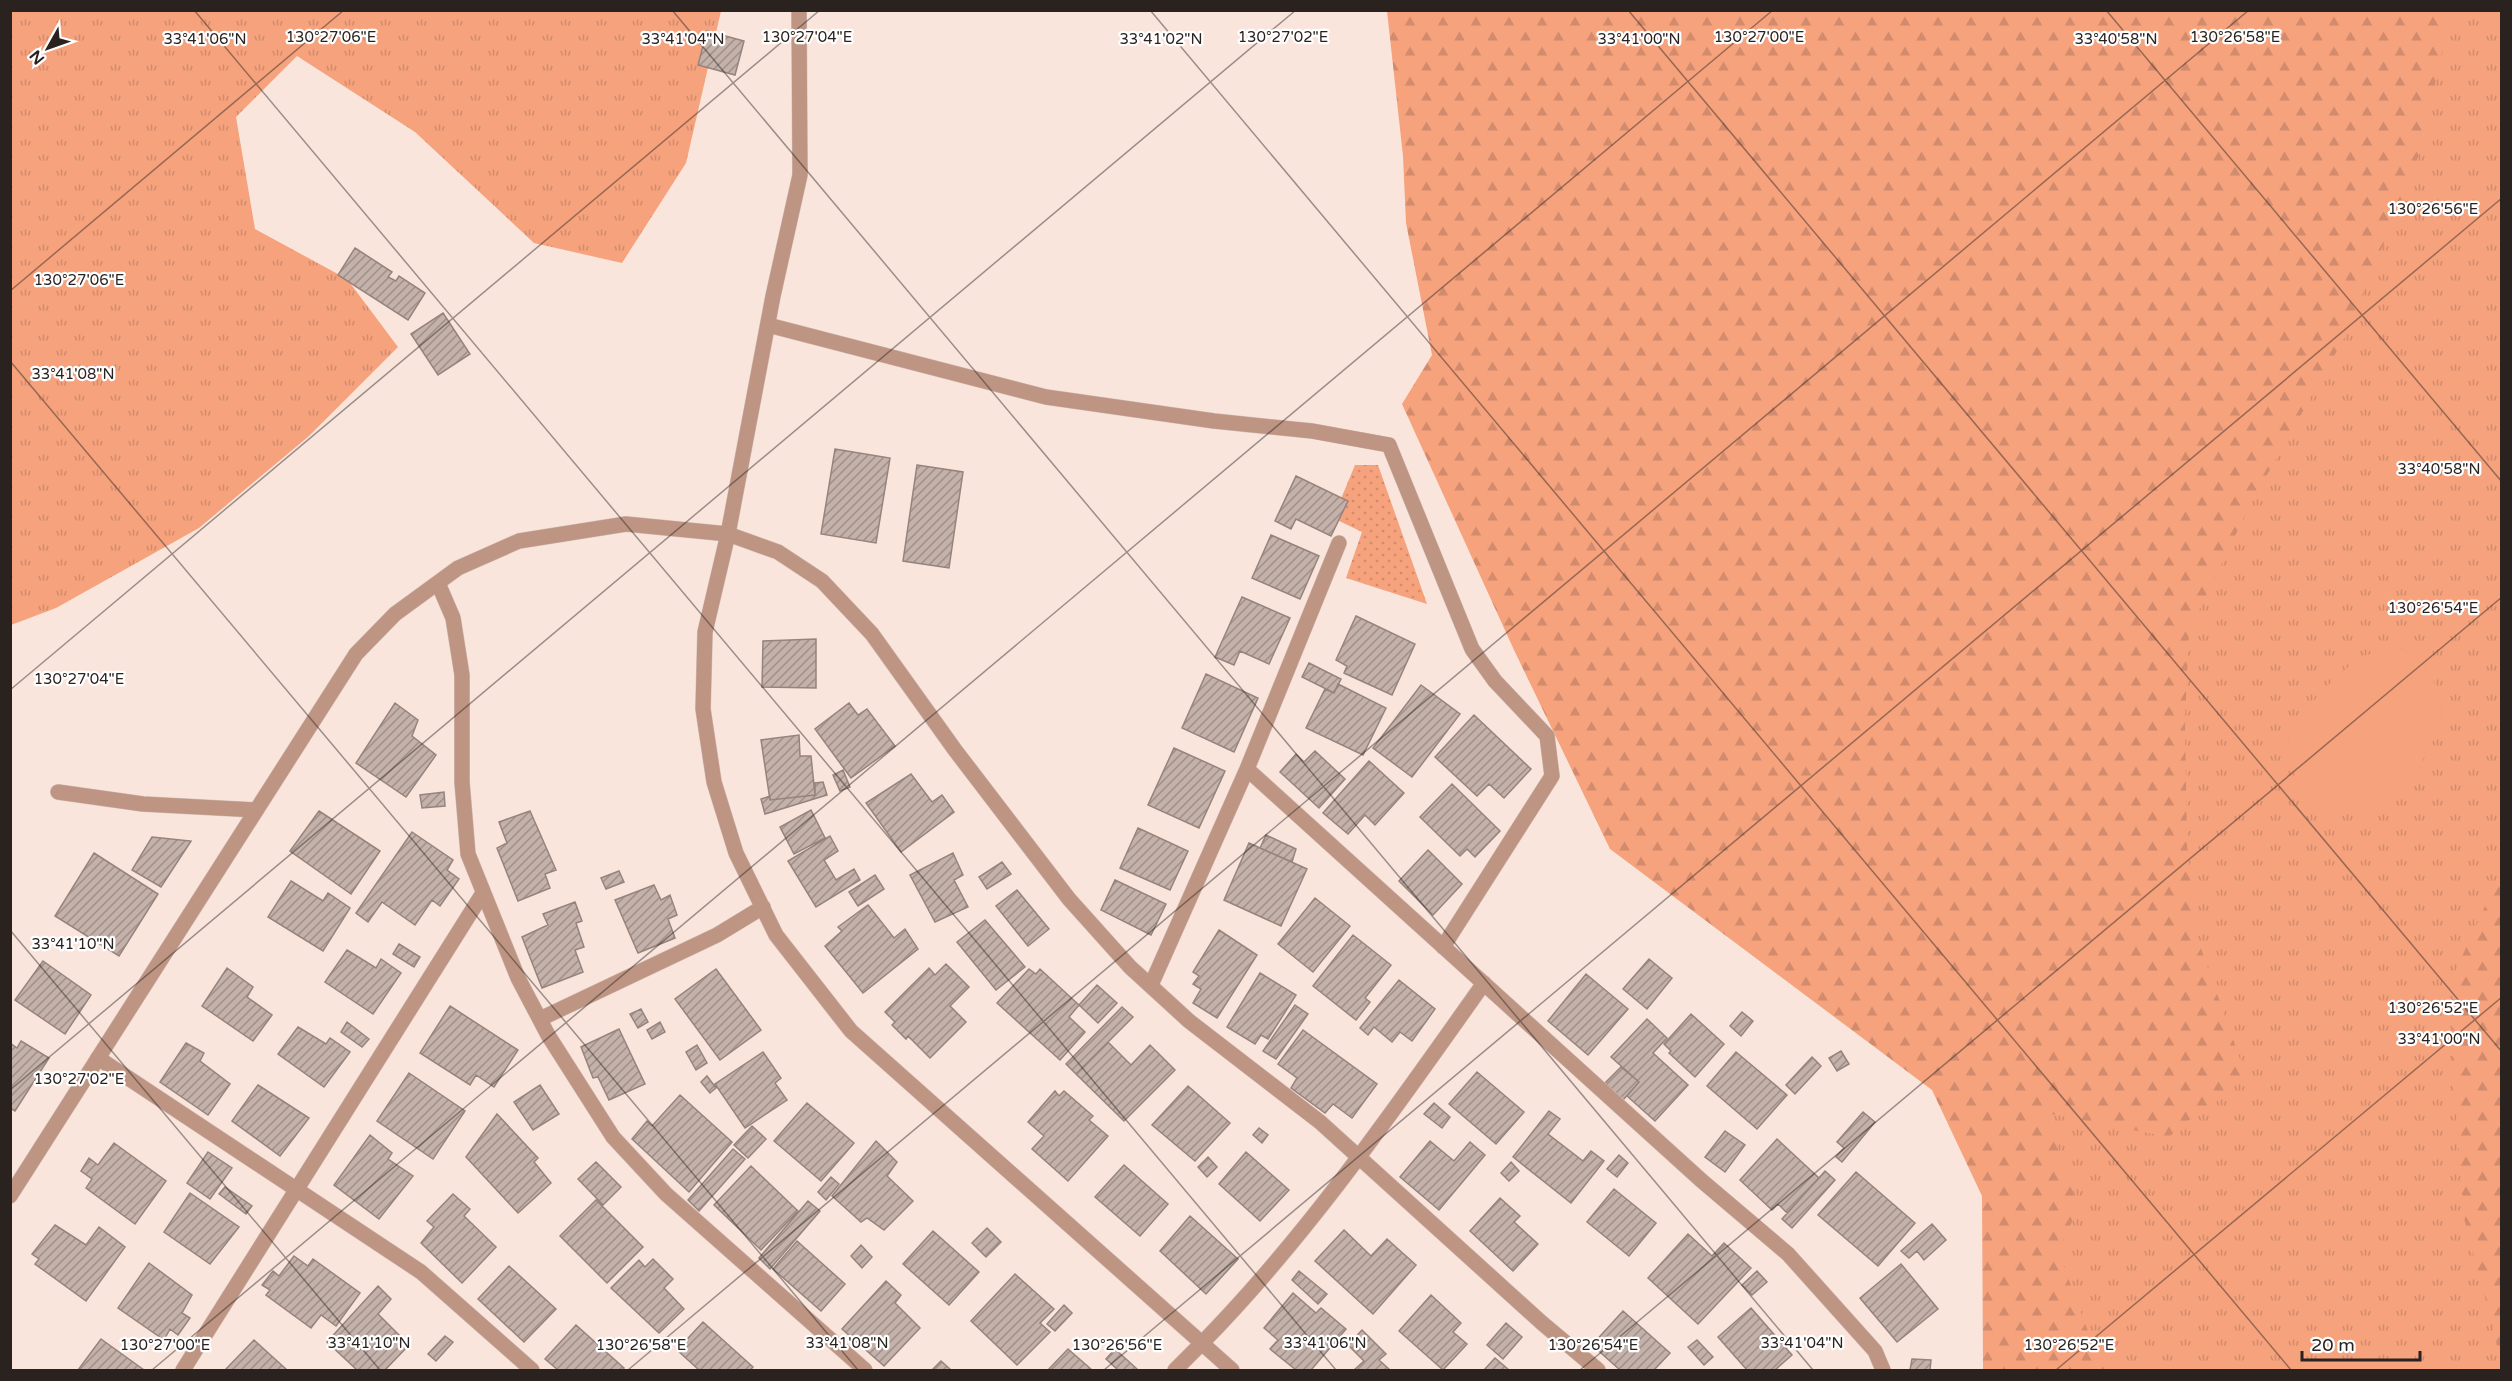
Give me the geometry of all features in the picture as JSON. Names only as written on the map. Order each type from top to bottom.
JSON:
[{"type":"street","points":[[799,10],[800,175],[768,325],[728,534],[705,632],[703,709],[714,782],[736,853],[776,935],[851,1031],[1232,1371]]},
{"type":"street","points":[[768,325],[1046,397],[1214,421],[1312,431],[1389,445],[1472,649],[1495,681],[1547,736],[1551,776],[1443,947]]},
{"type":"street","points":[[10,1196],[356,654],[395,614],[458,568],[519,541],[626,524],[728,534],[778,552],[822,581],[872,634],[955,750],[1069,899],[1130,967],[1189,1021],[1320,1122],[1598,1371]]},
{"type":"street","points":[[1151,985],[1247,769],[1339,543]]},
{"type":"street","points":[[438,583],[453,618],[462,675],[462,782],[468,854],[518,978],[540,1019],[613,1137],[666,1194],[865,1371]]},
{"type":"street","points":[[1247,769],[1702,1181],[1788,1254],[1875,1351],[1884,1371]]},
{"type":"street","points":[[58,792],[143,804],[256,810]]},
{"type":"street","points":[[183,1371],[483,893]]},
{"type":"street","points":[[540,1019],[717,935],[763,907]]},
{"type":"street","points":[[1175,1371],[1230,1315],[1360,1158],[1484,983]]},
{"type":"street","points":[[98,1058],[421,1272],[532,1371]]},
{"type":"green space","points":[[11,11],[721,11],[686,163],[622,263],[534,243],[415,132],[297,56],[236,117],[255,229],[347,279],[398,347],[309,436],[199,528],[56,608],[11,625]]},
{"type":"green space","points":[[1387,11],[2451,11],[2420,152],[2351,326],[2250,505],[2189,631],[2185,719],[2187,845],[2198,940],[2245,1073],[2169,1137],[2046,1113],[2079,1207],[2058,1251],[2089,1334],[2109,1370],[1983,1370],[1982,1196],[1932,1090],[1610,849],[1514,650],[1402,404],[1432,355],[1406,223],[1403,156]]},
{"type":"green space","points":[[2381,11],[2501,11],[2501,1370],[2014,1370],[2002,1232]]},
{"type":"green space","points":[[1355,465],[1378,465],[1427,604],[1346,578],[1362,532],[1333,518]]},
{"type":"green space","points":[[2390,647],[2408,652],[2422,663],[2434,681],[2441,702],[2441,719],[2423,760],[2400,798],[2354,809],[2323,806],[2308,799],[2287,760],[2289,735],[2307,708],[2338,675],[2361,657]]},
{"type":"green space","points":[[2501,871],[2502,1370],[2464,1218],[2452,1062],[2455,972]]},
{"type":"building","points":[[707,31],[744,41],[735,75],[698,65]]},
{"type":"building","points":[[355,248],[392,272],[388,277],[396,281],[399,276],[425,293],[408,320],[338,275]]},
{"type":"building","points":[[443,313],[470,354],[438,375],[411,334]]},
{"type":"building","points":[[835,449],[890,458],[876,543],[821,534]]},
{"type":"building","points":[[917,465],[963,472],[949,568],[903,561]]},
{"type":"building","points":[[1296,476],[1348,501],[1331,536],[1296,519],[1291,529],[1275,521]]},
{"type":"building","points":[[1271,535],[1319,556],[1300,599],[1252,578]]},
{"type":"building","points":[[1242,597],[1290,618],[1269,664],[1240,651],[1234,665],[1215,657]]},
{"type":"building","points":[[1356,616],[1415,644],[1392,695],[1344,673],[1347,666],[1336,660]]},
{"type":"building","points":[[816,639],[816,688],[762,687],[763,641]]},
{"type":"building","points":[[1309,663],[1341,679],[1334,693],[1302,677]]},
{"type":"building","points":[[1206,674],[1258,698],[1234,752],[1182,728]]},
{"type":"building","points":[[1338,684],[1386,708],[1363,755],[1306,728],[1325,689],[1334,693]]},
{"type":"building","points":[[1421,685],[1460,714],[1412,777],[1373,748]]},
{"type":"building","points":[[395,703],[418,720],[412,736],[436,755],[406,797],[356,763]]},
{"type":"building","points":[[849,703],[858,715],[867,709],[895,746],[851,778],[815,729]]},
{"type":"building","points":[[1474,715],[1531,769],[1504,798],[1489,784],[1477,796],[1435,757]]},
{"type":"building","points":[[799,735],[800,756],[811,756],[815,795],[770,800],[761,740]]},
{"type":"building","points":[[1174,748],[1225,771],[1199,828],[1148,805]]},
{"type":"building","points":[[1315,751],[1345,779],[1319,808],[1280,772],[1296,754],[1304,762]]},
{"type":"building","points":[[1369,761],[1404,793],[1375,825],[1365,815],[1348,834],[1323,813]]},
{"type":"building","points":[[843,770],[850,787],[840,791],[833,775]]},
{"type":"building","points":[[911,774],[932,802],[942,795],[954,812],[901,852],[866,803]]},
{"type":"building","points":[[823,782],[827,795],[765,814],[761,799],[770,796],[770,800],[815,795],[815,783]]},
{"type":"building","points":[[1452,784],[1500,831],[1475,857],[1467,849],[1460,856],[1420,817]]},
{"type":"building","points":[[444,792],[445,806],[422,808],[420,795]]},
{"type":"building","points":[[811,810],[825,838],[794,854],[780,827]]},
{"type":"building","points":[[319,811],[380,851],[351,894],[290,851]]},
{"type":"building","points":[[530,811],[556,870],[545,874],[550,888],[518,901],[497,848],[507,843],[499,822]]},
{"type":"building","points":[[1138,828],[1188,851],[1170,890],[1120,868]]},
{"type":"building","points":[[412,832],[453,860],[447,870],[459,879],[440,906],[432,900],[415,925],[382,902],[368,922],[356,913]]},
{"type":"building","points":[[1266,835],[1296,849],[1292,862],[1260,848]]},
{"type":"building","points":[[830,836],[838,851],[824,860],[836,880],[854,869],[860,880],[816,907],[788,861]]},
{"type":"building","points":[[152,837],[191,841],[161,887],[132,870]]},
{"type":"building","points":[[1249,843],[1307,869],[1281,926],[1224,900]]},
{"type":"building","points":[[1428,850],[1462,884],[1433,915],[1399,881]]},
{"type":"building","points":[[94,853],[158,894],[119,956],[55,916]]},
{"type":"building","points":[[953,853],[963,875],[954,880],[968,907],[935,922],[910,875]]},
{"type":"building","points":[[1002,862],[1011,874],[987,889],[979,877]]},
{"type":"building","points":[[619,871],[624,882],[606,889],[601,878]]},
{"type":"building","points":[[875,875],[884,889],[858,906],[849,892]]},
{"type":"building","points":[[1115,880],[1166,904],[1151,935],[1101,910]]},
{"type":"building","points":[[291,881],[323,901],[328,893],[350,908],[323,951],[268,917]]},
{"type":"building","points":[[654,885],[661,900],[670,895],[677,915],[668,919],[675,938],[638,953],[615,900]]},
{"type":"building","points":[[1017,890],[1049,929],[1028,946],[996,906]]},
{"type":"building","points":[[1315,898],[1350,926],[1313,972],[1278,944]]},
{"type":"building","points":[[575,902],[582,921],[576,923],[584,947],[575,950],[583,972],[542,988],[522,937],[548,925],[543,914]]},
{"type":"building","points":[[868,905],[894,938],[905,929],[918,949],[863,993],[825,946],[842,931],[838,927]]},
{"type":"building","points":[[985,920],[1025,967],[996,990],[957,942]]},
{"type":"building","points":[[1219,930],[1257,955],[1217,1018],[1193,1003],[1201,989],[1193,984],[1199,976],[1193,972]]},
{"type":"building","points":[[1353,935],[1391,965],[1365,998],[1370,1002],[1356,1020],[1313,986]]},
{"type":"building","points":[[399,944],[420,957],[414,967],[393,954]]},
{"type":"building","points":[[347,950],[376,968],[381,959],[401,973],[373,1014],[325,982]]},
{"type":"building","points":[[1649,959],[1672,978],[1647,1009],[1623,989]]},
{"type":"building","points":[[43,961],[91,995],[65,1034],[15,1000]]},
{"type":"building","points":[[946,964],[969,987],[950,1006],[966,1022],[930,1058],[908,1036],[906,1039],[892,1025],[895,1022],[885,1012],[929,968],[935,975]]},
{"type":"building","points":[[227,968],[253,987],[247,997],[272,1015],[253,1041],[202,1006]]},
{"type":"building","points":[[716,969],[761,1030],[720,1060],[675,999]]},
{"type":"building","points":[[1029,969],[1036,974],[1040,969],[1079,1005],[1069,1017],[1085,1032],[1060,1060],[997,1003]]},
{"type":"building","points":[[1260,973],[1296,995],[1268,1039],[1261,1035],[1255,1044],[1227,1027]]},
{"type":"building","points":[[1586,974],[1628,1009],[1588,1055],[1548,1021]]},
{"type":"building","points":[[1399,980],[1435,1009],[1412,1041],[1400,1032],[1392,1042],[1374,1027],[1368,1035],[1360,1028]]},
{"type":"building","points":[[1097,985],[1117,1003],[1098,1023],[1079,1005]]},
{"type":"building","points":[[1295,1005],[1308,1014],[1276,1059],[1263,1051]]},
{"type":"building","points":[[450,1006],[518,1050],[494,1087],[476,1075],[470,1085],[420,1053]]},
{"type":"building","points":[[1122,1007],[1133,1017],[1076,1074],[1066,1064]]},
{"type":"building","points":[[641,1009],[648,1022],[638,1028],[630,1014]]},
{"type":"building","points":[[1742,1012],[1753,1021],[1741,1036],[1730,1026]]},
{"type":"building","points":[[1691,1014],[1724,1044],[1695,1077],[1669,1053],[1671,1051],[1664,1044]]},
{"type":"building","points":[[1647,1019],[1667,1038],[1653,1053],[1688,1085],[1655,1121],[1627,1096],[1639,1082],[1611,1057]]},
{"type":"building","points":[[347,1022],[369,1039],[362,1047],[341,1032]]},
{"type":"building","points":[[660,1022],[665,1032],[652,1039],[647,1030]]},
{"type":"building","points":[[298,1027],[326,1044],[330,1038],[350,1052],[324,1087],[278,1054]]},
{"type":"building","points":[[619,1029],[645,1084],[609,1100],[598,1077],[593,1078],[581,1047]]},
{"type":"building","points":[[1303,1030],[1377,1084],[1352,1118],[1333,1104],[1325,1113],[1291,1088],[1297,1078],[1278,1064]]},
{"type":"building","points":[[21,1041],[49,1058],[15,1111],[10,1108],[10,1043],[17,1048]]},
{"type":"building","points":[[1108,1042],[1131,1065],[1150,1045],[1175,1070],[1124,1121],[1076,1074]]},
{"type":"building","points":[[186,1043],[204,1053],[200,1061],[230,1084],[208,1115],[160,1082]]},
{"type":"building","points":[[697,1045],[707,1063],[696,1070],[686,1052]]},
{"type":"building","points":[[1841,1051],[1849,1064],[1837,1071],[1829,1058]]},
{"type":"building","points":[[763,1052],[781,1078],[775,1083],[787,1100],[745,1128],[715,1084]]},
{"type":"building","points":[[1736,1052],[1787,1095],[1757,1129],[1707,1086]]},
{"type":"building","points":[[1812,1057],[1821,1066],[1795,1094],[1786,1085]]},
{"type":"building","points":[[1621,1067],[1639,1082],[1623,1100],[1605,1083]]},
{"type":"building","points":[[1477,1072],[1524,1112],[1496,1144],[1449,1104]]},
{"type":"building","points":[[409,1073],[465,1111],[433,1159],[377,1121]]},
{"type":"building","points":[[707,1076],[716,1088],[710,1093],[701,1082]]},
{"type":"building","points":[[258,1085],[309,1118],[280,1156],[232,1121]]},
{"type":"building","points":[[540,1085],[559,1114],[533,1130],[514,1102]]},
{"type":"building","points":[[1188,1086],[1230,1123],[1195,1161],[1152,1125]]},
{"type":"building","points":[[1055,1091],[1059,1096],[1064,1091],[1093,1116],[1089,1120],[1108,1136],[1068,1181],[1032,1149],[1044,1136],[1028,1122]]},
{"type":"building","points":[[680,1095],[732,1142],[689,1192],[632,1139],[647,1121],[652,1126]]},
{"type":"building","points":[[807,1103],[854,1143],[821,1181],[774,1141]]},
{"type":"building","points":[[1434,1103],[1450,1117],[1442,1128],[1424,1114]]},
{"type":"building","points":[[1549,1111],[1560,1119],[1548,1134],[1583,1161],[1591,1151],[1604,1161],[1571,1203],[1513,1157]]},
{"type":"building","points":[[1863,1112],[1875,1122],[1842,1162],[1836,1157],[1844,1148],[1837,1142]]},
{"type":"building","points":[[497,1114],[538,1158],[534,1162],[551,1183],[518,1213],[466,1157]]},
{"type":"building","points":[[752,1126],[766,1139],[748,1158],[734,1145]]},
{"type":"building","points":[[1259,1128],[1268,1135],[1262,1143],[1253,1135]]},
{"type":"building","points":[[1725,1131],[1745,1145],[1725,1172],[1705,1157]]},
{"type":"building","points":[[370,1135],[392,1153],[388,1159],[413,1176],[379,1219],[334,1185]]},
{"type":"building","points":[[1777,1139],[1819,1178],[1787,1213],[1778,1204],[1772,1210],[1740,1180]]},
{"type":"building","points":[[876,1141],[897,1162],[887,1176],[913,1201],[884,1230],[867,1218],[861,1222],[832,1196]]},
{"type":"building","points":[[1430,1141],[1454,1161],[1470,1142],[1485,1155],[1439,1210],[1400,1177]]},
{"type":"building","points":[[114,1143],[166,1181],[135,1224],[86,1188],[92,1179],[81,1171],[89,1158],[98,1165]]},
{"type":"building","points":[[733,1149],[745,1159],[699,1211],[688,1200]]},
{"type":"building","points":[[208,1152],[232,1168],[210,1199],[187,1183]]},
{"type":"building","points":[[1246,1152],[1289,1190],[1260,1221],[1219,1184]]},
{"type":"building","points":[[1619,1155],[1628,1163],[1617,1177],[1607,1169]]},
{"type":"building","points":[[1208,1157],[1217,1167],[1207,1177],[1198,1167]]},
{"type":"building","points":[[596,1162],[621,1187],[603,1205],[578,1179]]},
{"type":"building","points":[[1511,1162],[1519,1171],[1509,1181],[1501,1173]]},
{"type":"building","points":[[1124,1165],[1168,1204],[1140,1236],[1095,1197]]},
{"type":"building","points":[[751,1166],[798,1211],[761,1250],[714,1205]]},
{"type":"building","points":[[1825,1171],[1835,1180],[1792,1228],[1782,1219]]},
{"type":"building","points":[[1856,1172],[1915,1223],[1878,1266],[1818,1215]]},
{"type":"building","points":[[831,1177],[839,1184],[826,1200],[818,1192]]},
{"type":"building","points":[[225,1187],[252,1206],[246,1214],[219,1194]]},
{"type":"building","points":[[1614,1189],[1656,1223],[1629,1256],[1587,1222]]},
{"type":"building","points":[[190,1193],[239,1227],[210,1264],[164,1232]]},
{"type":"building","points":[[453,1194],[470,1209],[464,1216],[496,1247],[462,1283],[421,1243],[434,1227],[427,1221]]},
{"type":"building","points":[[1500,1198],[1520,1216],[1514,1222],[1538,1244],[1513,1271],[1470,1231]]},
{"type":"building","points":[[596,1200],[643,1247],[607,1283],[560,1236]]},
{"type":"building","points":[[808,1201],[820,1211],[770,1269],[759,1258]]},
{"type":"building","points":[[1190,1216],[1238,1259],[1206,1294],[1160,1251]]},
{"type":"building","points":[[1932,1224],[1946,1240],[1924,1260],[1917,1251],[1909,1258],[1901,1251]]},
{"type":"building","points":[[55,1225],[86,1245],[99,1227],[125,1247],[86,1301],[35,1264],[39,1259],[32,1254]]},
{"type":"building","points":[[987,1228],[1001,1242],[986,1257],[972,1243]]},
{"type":"building","points":[[1344,1230],[1371,1256],[1387,1239],[1416,1265],[1373,1314],[1315,1261]]},
{"type":"building","points":[[933,1231],[979,1272],[949,1305],[903,1264]]},
{"type":"building","points":[[1688,1234],[1712,1256],[1724,1243],[1751,1268],[1698,1324],[1648,1278]]},
{"type":"building","points":[[797,1241],[845,1284],[821,1311],[773,1269]]},
{"type":"building","points":[[861,1245],[872,1257],[862,1268],[851,1256]]},
{"type":"building","points":[[294,1256],[308,1266],[313,1259],[360,1293],[336,1326],[321,1315],[311,1328],[266,1295],[270,1290],[262,1285],[273,1271],[279,1276]]},
{"type":"building","points":[[653,1259],[673,1279],[664,1288],[684,1309],[659,1333],[611,1288],[639,1260],[645,1267]]},
{"type":"building","points":[[149,1263],[192,1295],[182,1313],[190,1318],[178,1335],[170,1329],[164,1340],[118,1308]]},
{"type":"building","points":[[1901,1264],[1938,1309],[1897,1342],[1860,1298]]},
{"type":"building","points":[[509,1266],[556,1309],[524,1342],[478,1299]]},
{"type":"building","points":[[1299,1271],[1327,1294],[1318,1304],[1292,1280]]},
{"type":"building","points":[[1757,1271],[1767,1282],[1752,1295],[1742,1285]]},
{"type":"building","points":[[1015,1274],[1054,1309],[1040,1323],[1050,1332],[1017,1365],[971,1321]]},
{"type":"building","points":[[886,1281],[901,1295],[895,1303],[920,1328],[884,1366],[842,1329]]},
{"type":"building","points":[[378,1286],[391,1299],[378,1314],[409,1345],[385,1370],[357,1370],[327,1342]]},
{"type":"building","points":[[1293,1293],[1316,1313],[1321,1308],[1346,1329],[1311,1370],[1296,1370],[1270,1349],[1278,1340],[1264,1328]]},
{"type":"building","points":[[1431,1295],[1461,1323],[1453,1332],[1467,1344],[1443,1370],[1399,1331]]},
{"type":"building","points":[[1064,1305],[1072,1313],[1055,1331],[1047,1324]]},
{"type":"building","points":[[1751,1308],[1792,1355],[1775,1370],[1747,1370],[1718,1337]]},
{"type":"building","points":[[1623,1311],[1670,1353],[1654,1370],[1620,1370],[1592,1345]]},
{"type":"building","points":[[703,1322],[753,1367],[750,1370],[699,1370],[677,1350]]},
{"type":"building","points":[[1506,1323],[1522,1337],[1503,1359],[1487,1345]]},
{"type":"building","points":[[576,1325],[624,1368],[622,1370],[558,1370],[545,1359]]},
{"type":"building","points":[[1362,1330],[1386,1354],[1379,1360],[1390,1370],[1354,1370],[1364,1361],[1348,1345]]},
{"type":"building","points":[[445,1336],[453,1342],[436,1361],[428,1354]]},
{"type":"building","points":[[101,1339],[144,1370],[78,1370]]},
{"type":"building","points":[[254,1340],[287,1370],[225,1370]]},
{"type":"building","points":[[1697,1340],[1713,1357],[1704,1365],[1688,1347]]},
{"type":"building","points":[[1068,1349],[1092,1370],[1048,1370]]},
{"type":"building","points":[[1115,1349],[1137,1369],[1118,1370],[1106,1359]]},
{"type":"building","points":[[1495,1358],[1509,1370],[1484,1370]]},
{"type":"building","points":[[1912,1359],[1931,1360],[1930,1370],[1910,1370]]},
{"type":"building","points":[[941,1361],[951,1370],[932,1370]]}]
